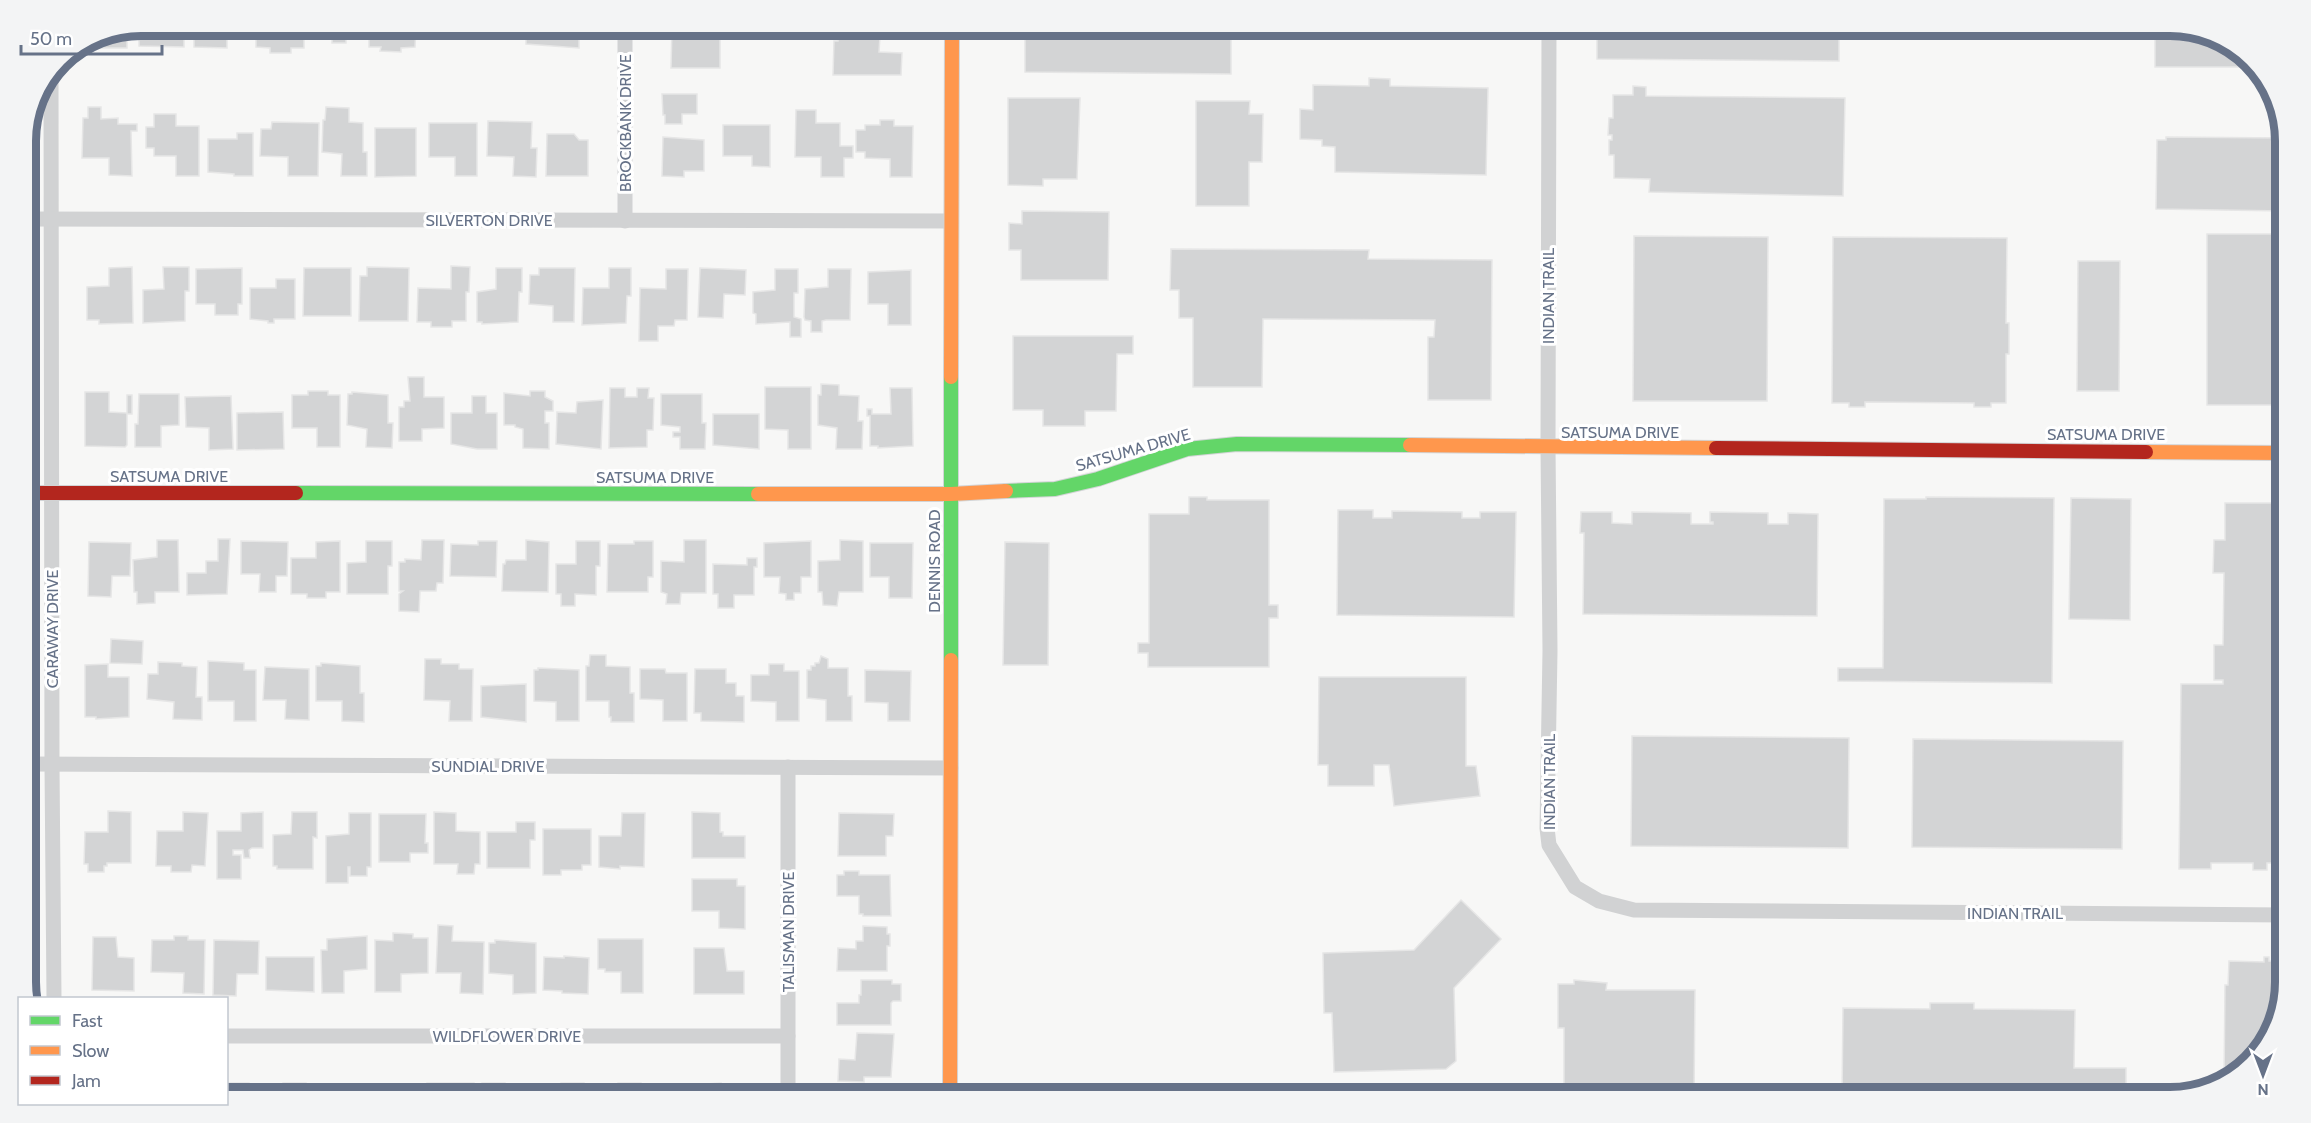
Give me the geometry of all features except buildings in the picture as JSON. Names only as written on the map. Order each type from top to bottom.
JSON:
[{"type":"street","name":"BROCKBANK DRIVE","points":[[624,221],[625,36]]},
{"type":"street","name":"DENNIS ROAD","points":[[950,1087],[952,36]]},
{"type":"street","name":"INDIAN TRAIL","points":[[1549,36],[1550,651],[1547,828],[1549,845],[1575,887],[1599,901],[1634,910],[2275,915]]},
{"type":"street","name":"CARAWAY DRIVE","points":[[51,88],[54,997]]},
{"type":"street","name":"SILVERTON DRIVE","points":[[36,219],[951,221]]},
{"type":"street","name":"SATSUMA DRIVE","points":[[36,493],[951,494],[1055,489],[1098,479],[1187,449],[1237,444],[2275,453]]},
{"type":"street","name":"SUNDIAL DRIVE","points":[[36,765],[951,768]]},
{"type":"street","name":"TALISMAN DRIVE","points":[[788,767],[788,1087]]},
{"type":"street","name":"WILDFLOWER DRIVE","points":[[228,1036],[788,1036]]},
{"type":"traffic: fast","points":[[951,377],[951,660]]},
{"type":"traffic: fast","points":[[1006,491],[1055,489],[1098,479],[1187,449],[1237,444],[1410,445]]},
{"type":"traffic: fast","points":[[296,493],[758,494]]},
{"type":"traffic: slow","points":[[951,377],[952,36]]},
{"type":"traffic: slow","points":[[1410,445],[1716,448]]},
{"type":"traffic: slow","points":[[2146,452],[2275,453]]},
{"type":"traffic: slow","points":[[758,494],[951,494],[1006,491]]},
{"type":"traffic: slow","points":[[950,1087],[951,660]]},
{"type":"traffic: jam","points":[[1716,448],[2146,452]]},
{"type":"traffic: jam","points":[[36,493],[296,493]]}]
